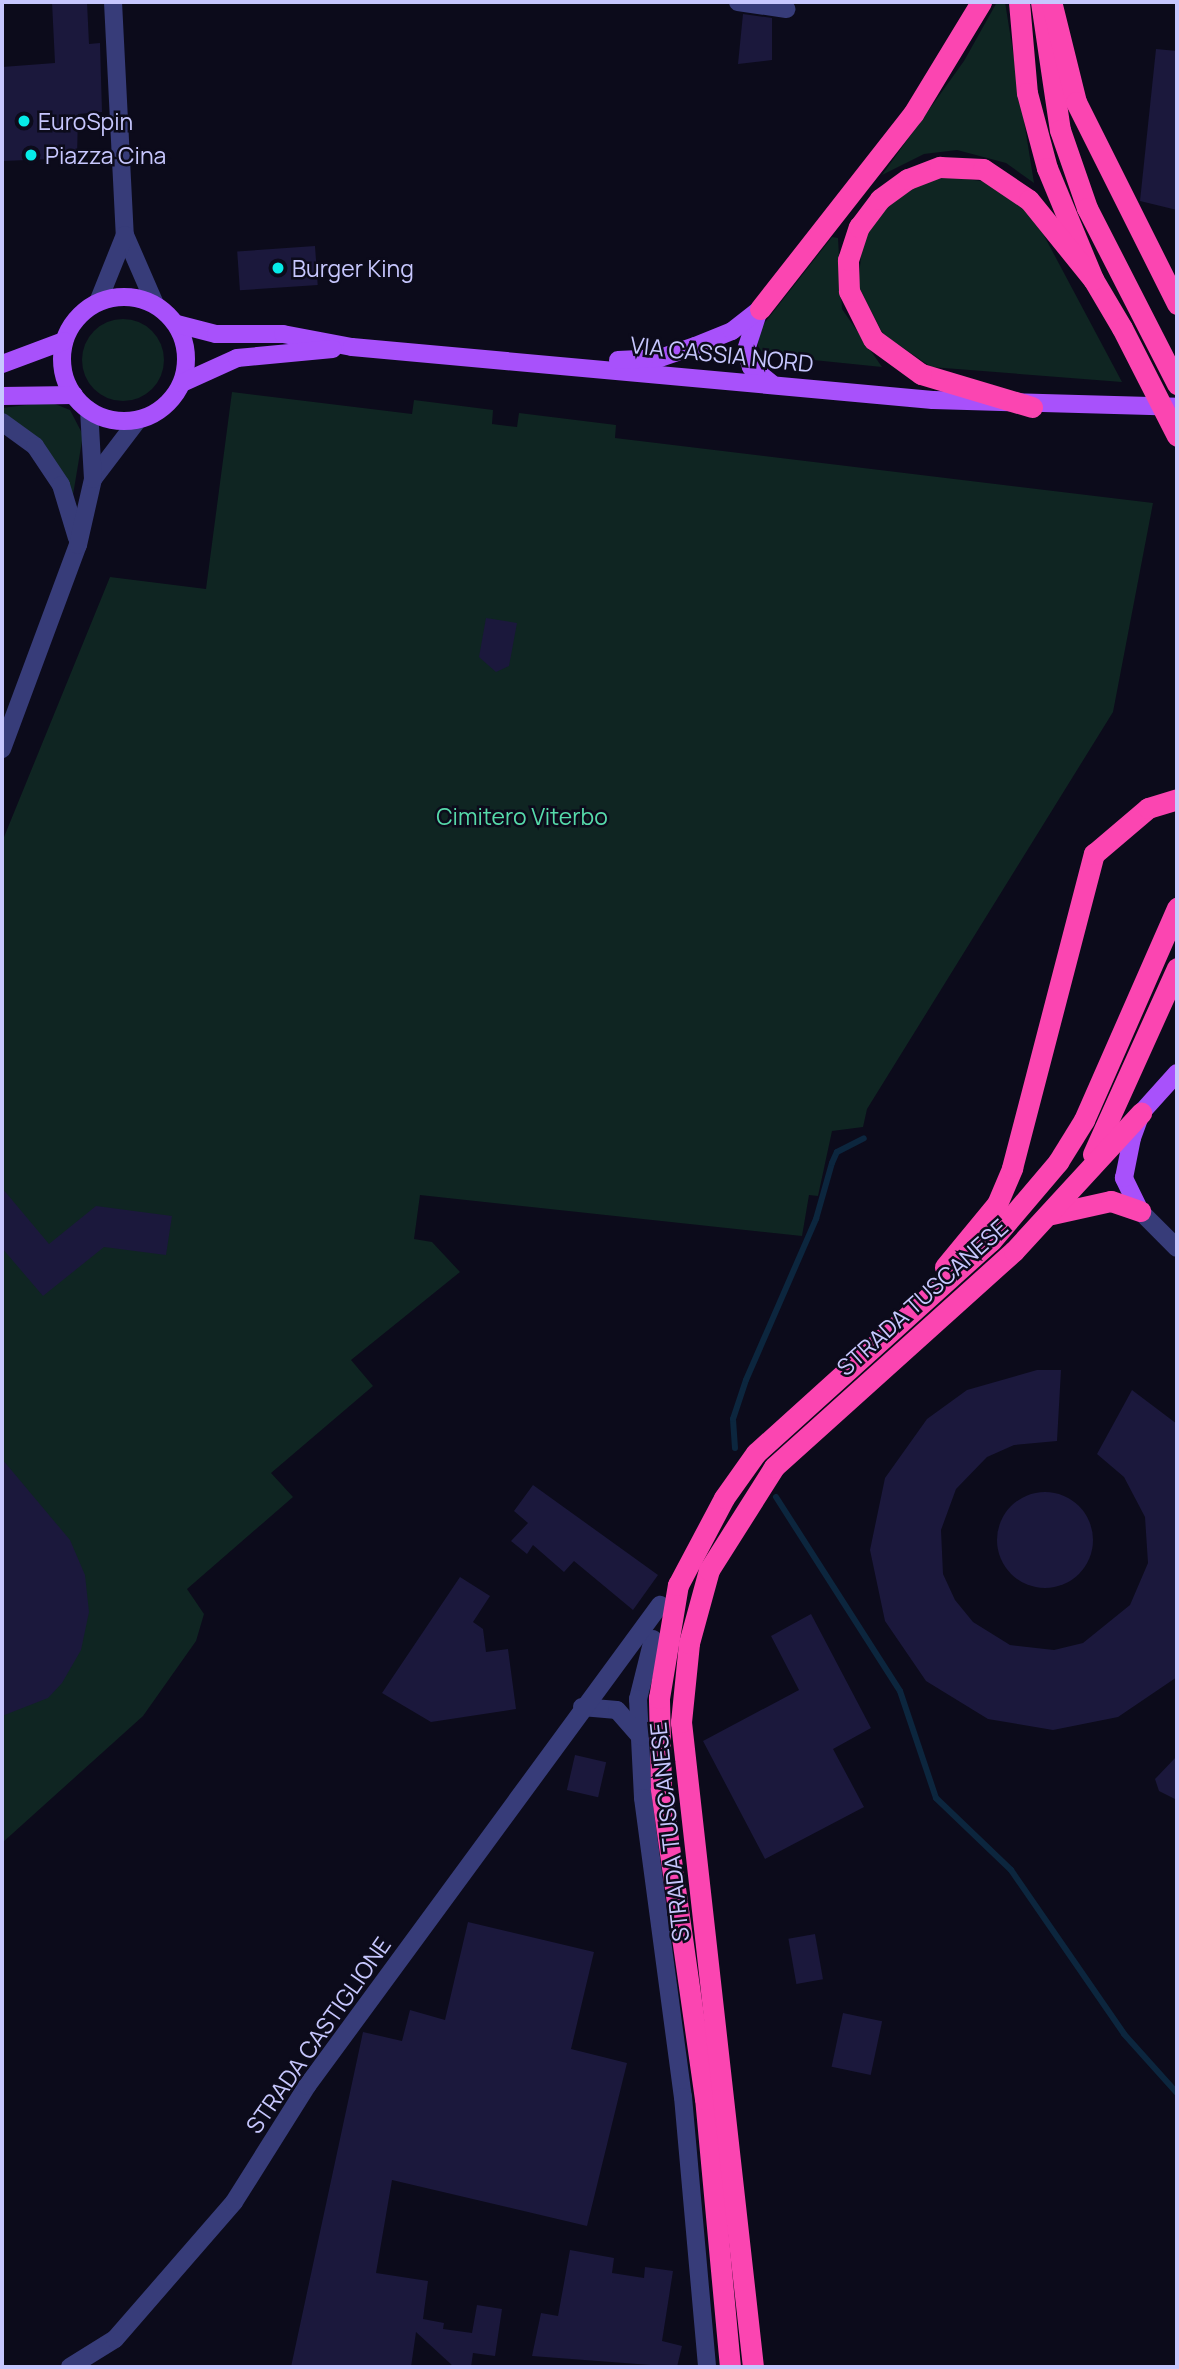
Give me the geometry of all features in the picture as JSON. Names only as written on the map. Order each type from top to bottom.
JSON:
[{"type":"highway","points":[[760,309],[913,114],[981,2]]},
{"type":"highway","points":[[1019,2],[1027,93],[1043,155],[1093,279]]},
{"type":"highway","points":[[1041,2],[1060,130],[1102,246],[1177,384]]},
{"type":"highway","points":[[1051,2],[1076,102],[1177,304]]},
{"type":"highway","points":[[1032,407],[921,374],[873,339],[849,291],[848,260],[859,227],[880,199],[908,179],[940,167],[983,169],[1038,208],[1093,279],[1122,328],[1177,436]]},
{"type":"highway","points":[[887,1331],[997,1204],[1094,854],[1148,808],[1177,799]]},
{"type":"highway","points":[[887,1331],[991,1241],[1058,1162],[1084,1120],[1177,908]]},
{"type":"highway","points":[[1073,1189],[1119,1108],[1177,968]]},
{"type":"highway","points":[[1073,1189],[1142,1113]]},
{"type":"highway","name":"STRADA TUSCANESE","points":[[753,2367],[681,1722],[689,1643],[709,1570],[774,1467],[1050,1215],[1073,1189]]},
{"type":"highway","points":[[1050,1215],[1111,1201],[1140,1211]]},
{"type":"highway","name":"STRADA TUSCANESE","points":[[730,2367],[705,2099],[662,1788],[659,1698],[678,1585],[724,1497],[755,1454],[887,1331]]},
{"type":"highway","points":[[660,1605],[678,1585]]},
{"type":"main road","name":"VIA CASSIA NORD","points":[[98,302],[120,296],[155,304],[177,324],[197,332],[283,334],[352,347],[1032,407],[1177,407]]},
{"type":"main road","points":[[98,302],[72,325],[64,341],[63,370],[74,395],[89,410],[138,420]]},
{"type":"main road","points":[[557,363],[660,358],[732,331],[760,309]]},
{"type":"main road","points":[[760,309],[746,349],[751,367],[771,383]]},
{"type":"main road","points":[[177,324],[186,348],[182,383]]},
{"type":"main road","points":[[2,365],[64,341]]},
{"type":"main road","name":"VIA CASSIA NORD","points":[[138,420],[161,409],[182,383],[237,358],[352,347]]},
{"type":"main road","points":[[2,396],[74,395]]},
{"type":"main road","name":"VIA CASSIA NORD","points":[[1088,408],[1177,398]]},
{"type":"main road","points":[[1140,1211],[1124,1178],[1142,1113],[1177,1073]]},
{"type":"street","points":[[113,2],[125,235],[155,304]]},
{"type":"street","points":[[738,2],[786,9]]},
{"type":"street","points":[[98,302],[125,235]]},
{"type":"street","points":[[2,749],[78,545],[93,479],[89,410]]},
{"type":"street","points":[[93,479],[138,420]]},
{"type":"street","points":[[2,422],[35,446],[61,485],[78,545]]},
{"type":"street","points":[[1140,1211],[1177,1248]]},
{"type":"street","name":"STRADA CASTIGLIONE","points":[[70,2367],[115,2339],[234,2202],[307,2086],[582,1707],[660,1605]]},
{"type":"street","name":"STRADA TUSCANESE","points":[[653,1639],[641,1675],[640,1736],[707,2367]]},
{"type":"street","points":[[582,1707],[617,1710],[640,1736]]},
{"type":"green space","points":[[997,2],[1005,2],[1034,183],[1006,163],[957,150],[924,154],[882,175],[964,61]]},
{"type":"green space","points":[[941,176],[989,182],[1032,213],[1122,382],[931,367],[883,334],[858,285],[863,238],[880,210],[906,190]]},
{"type":"green space","points":[[832,237],[838,238],[842,309],[882,367],[764,355],[758,346],[759,330]]},
{"type":"green space","points":[[123,319],[139,322],[152,331],[161,344],[164,360],[161,376],[152,389],[139,398],[123,401],[107,398],[94,389],[85,376],[82,360],[85,344],[94,331],[107,322]]},
{"type":"green space","name":"Cimitero Viterbo","points":[[232,392],[412,414],[414,400],[493,410],[492,424],[517,427],[519,413],[616,425],[615,438],[1153,503],[1113,712],[867,1109],[863,1127],[832,1131],[818,1196],[809,1195],[802,1236],[420,1195],[414,1239],[432,1242],[460,1272],[351,1360],[373,1386],[271,1473],[293,1497],[187,1589],[204,1614],[196,1641],[143,1716],[2,1843],[2,842],[110,577],[206,589]]},
{"type":"green space","points":[[50,402],[70,410],[83,435],[73,495],[47,450],[2,414],[2,408]]},
{"type":"building","points":[[52,2],[87,2],[89,44],[100,43],[102,112],[78,114],[77,158],[2,161],[2,67],[55,63]]},
{"type":"building","points":[[743,14],[772,18],[772,60],[738,64]]},
{"type":"building","points":[[1156,49],[1177,51],[1177,210],[1140,201]]},
{"type":"building","name":"Burger King","points":[[315,246],[318,285],[240,290],[237,251]]},
{"type":"building","points":[[486,618],[517,623],[509,666],[496,672],[479,657]]},
{"type":"building","points":[[2,1188],[49,1244],[96,1206],[172,1216],[166,1255],[104,1247],[43,1296],[2,1248]]},
{"type":"building","points":[[1037,1370],[1061,1370],[1057,1441],[1014,1445],[987,1457],[956,1489],[941,1530],[943,1574],[955,1600],[973,1622],[1010,1645],[1054,1650],[1083,1643],[1130,1605],[1148,1563],[1145,1517],[1124,1477],[1097,1454],[1132,1390],[1177,1424],[1177,1677],[1118,1717],[1053,1730],[988,1719],[926,1681],[885,1621],[870,1550],[885,1478],[927,1419],[967,1390]]},
{"type":"building","points":[[2,1459],[70,1540],[85,1575],[89,1612],[81,1650],[62,1683],[48,1698],[2,1716]]},
{"type":"building","points":[[533,1485],[658,1575],[633,1610],[574,1561],[564,1572],[533,1545],[527,1554],[511,1541],[528,1523],[514,1511]]},
{"type":"building","points":[[1045,1492],[1063,1495],[1079,1506],[1090,1522],[1093,1540],[1090,1558],[1079,1574],[1063,1585],[1045,1588],[1027,1585],[1011,1574],[1000,1558],[997,1540],[1000,1522],[1011,1506],[1027,1495]]},
{"type":"building","points":[[460,1577],[490,1596],[473,1622],[483,1629],[486,1652],[508,1649],[516,1709],[431,1722],[382,1693]]},
{"type":"building","points":[[811,1614],[871,1728],[833,1749],[864,1807],[765,1859],[703,1741],[799,1690],[771,1636]]},
{"type":"building","points":[[575,1755],[606,1762],[598,1797],[567,1790]]},
{"type":"building","points":[[1177,1756],[1177,1800],[1159,1791],[1155,1779]]},
{"type":"building","points":[[468,1922],[594,1952],[571,2049],[627,2063],[587,2226],[392,2180],[376,2273],[428,2281],[423,2319],[444,2323],[443,2329],[472,2333],[477,2305],[502,2309],[495,2356],[473,2353],[471,2367],[454,2367],[416,2332],[411,2367],[291,2367],[363,2032],[402,2041],[410,2010],[445,2020]]},
{"type":"building","points":[[815,1934],[823,1979],[796,1984],[788,1939]]},
{"type":"building","points":[[843,2013],[882,2021],[871,2075],[832,2067]]},
{"type":"building","points":[[570,2250],[614,2258],[612,2273],[644,2278],[645,2267],[673,2271],[662,2341],[682,2346],[677,2367],[532,2356],[541,2313],[558,2316]]},
{"type":"waterway","points":[[735,1448],[733,1419],[746,1380],[816,1219],[832,1163],[837,1152],[864,1138]]},
{"type":"waterway","points":[[776,1497],[900,1691],[936,1798],[1011,1870],[1124,2034],[1177,2093]]},
{"type":"place","name":"EuroSpin","points":[[24,121]]},
{"type":"place","name":"Piazza Cina","points":[[31,155]]},
{"type":"place","name":"Burger King","points":[[278,268]]}]
